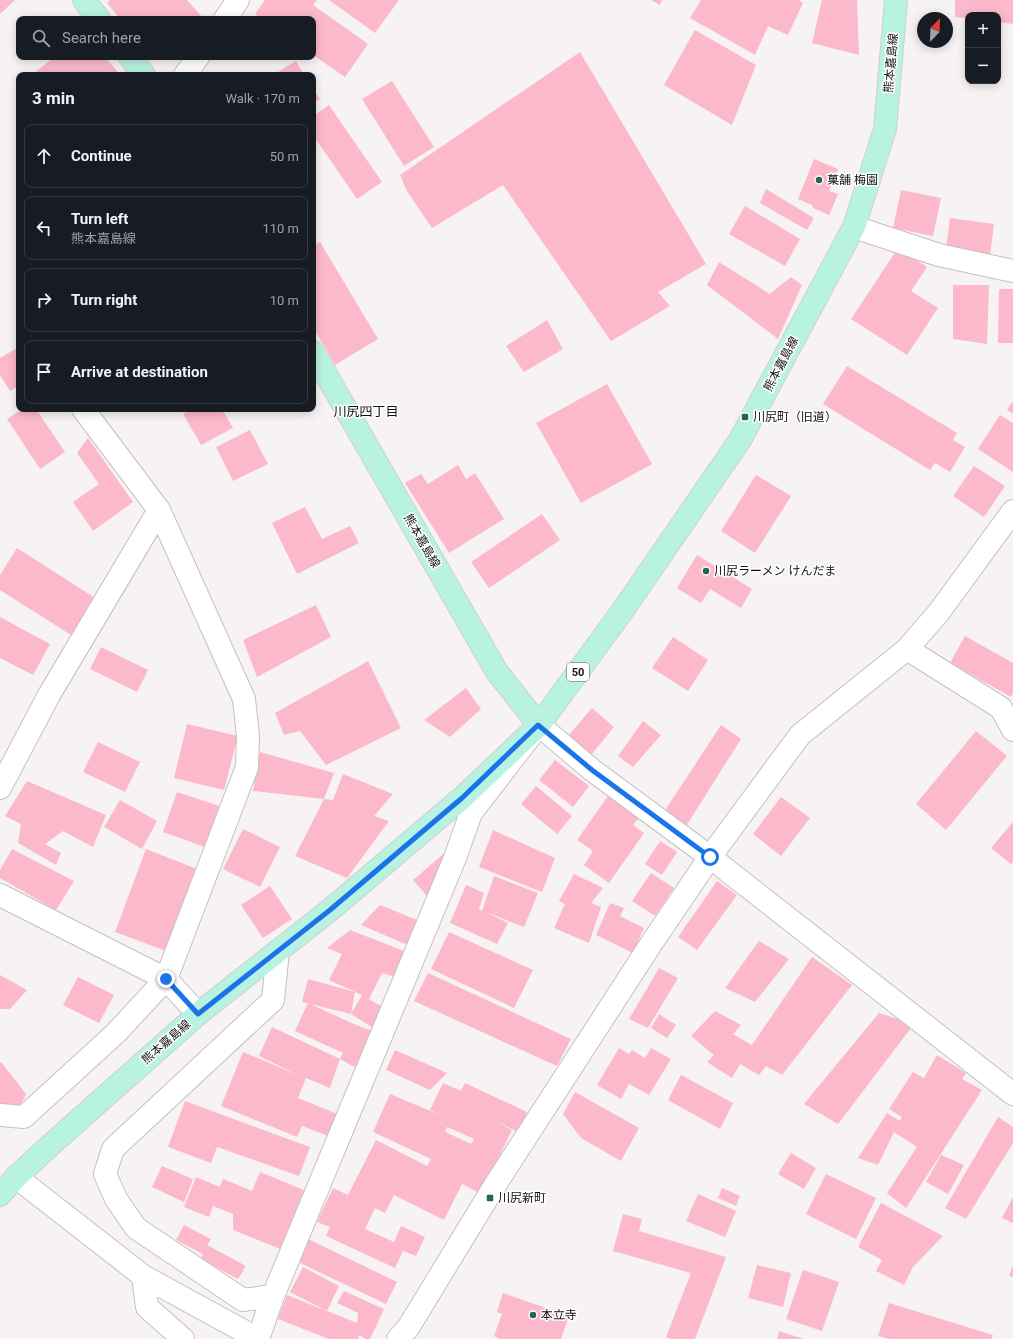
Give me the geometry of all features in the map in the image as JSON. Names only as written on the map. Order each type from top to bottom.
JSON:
[{"type":"main road","points":[[84,0],[97,16]]},
{"type":"main road","name":"熊本嘉島線","points":[[5,1188],[55,1141],[198,1014],[330,910],[462,798],[538,725],[621,613],[740,440],[854,227],[885,129],[896,0]]},
{"type":"main road","points":[[132,60],[142,72]]},
{"type":"main road","name":"熊本嘉島線","points":[[316,357],[497,672],[538,725]]},
{"type":"street","points":[[227,16],[238,0]]},
{"type":"street","points":[[187,72],[196,60]]},
{"type":"street","points":[[854,227],[939,255],[1013,272]]},
{"type":"street","points":[[0,1115],[24,1117],[116,1033],[166,979],[246,767],[248,736],[244,699],[159,510],[85,412]]},
{"type":"street","points":[[0,788],[49,695],[159,510]]},
{"type":"street","points":[[398,1339],[408,1328],[497,1182],[652,944],[710,857],[800,735],[907,649],[939,612],[1013,511]]},
{"type":"street","points":[[907,649],[1001,708],[1013,730]]},
{"type":"street","points":[[5,1188],[143,1276],[258,1339],[273,1296],[455,858],[471,813],[538,725],[592,770],[710,857],[1013,1094]]},
{"type":"street","points":[[0,895],[166,979],[198,1014]]},
{"type":"street","points":[[273,1296],[243,1300],[136,1228],[116,1200],[105,1174],[113,1149],[273,1000],[278,951]]},
{"type":"street","points":[[143,1276],[147,1307],[183,1339]]},
{"type":"building","points":[[0,0],[15,0],[0,14]]},
{"type":"building","points":[[110,0],[187,0],[201,16],[118,16],[107,3]]},
{"type":"building","points":[[265,0],[317,0],[313,5],[368,44],[345,77],[316,57],[316,16],[258,16],[255,14]]},
{"type":"building","points":[[329,0],[399,0],[375,33]]},
{"type":"building","points":[[651,0],[662,0],[660,5]]},
{"type":"building","points":[[701,0],[799,0],[803,3],[788,35],[768,26],[755,55],[690,18]]},
{"type":"building","points":[[822,0],[857,0],[859,55],[812,43]]},
{"type":"building","points":[[955,0],[1013,0],[1013,24],[1001,22],[1001,12],[965,12],[965,18],[955,17]]},
{"type":"building","points":[[695,30],[756,65],[732,125],[664,85]]},
{"type":"building","points":[[580,52],[706,264],[658,292],[670,306],[611,341],[503,185],[432,228],[407,191],[400,175]]},
{"type":"building","points":[[50,60],[108,60],[118,72],[36,72]]},
{"type":"building","points":[[296,61],[302,72],[278,72]]},
{"type":"building","points":[[392,81],[434,147],[404,166],[362,99]]},
{"type":"building","points":[[316,93],[320,99],[316,102]]},
{"type":"building","points":[[329,105],[382,182],[357,199],[316,139],[316,114]]},
{"type":"building","name":"菓舗 梅園","points":[[814,159],[838,169],[829,191],[838,194],[829,215],[798,199]]},
{"type":"building","points":[[766,189],[814,218],[807,230],[760,203]]},
{"type":"building","points":[[901,190],[941,198],[933,236],[893,228]]},
{"type":"building","points":[[745,206],[800,239],[785,266],[729,234]]},
{"type":"building","points":[[950,218],[994,224],[990,255],[946,249]]},
{"type":"building","points":[[320,242],[378,339],[335,365],[316,332],[316,244]]},
{"type":"building","points":[[898,248],[927,267],[911,291],[938,308],[907,355],[851,319]]},
{"type":"building","points":[[719,262],[770,294],[791,277],[802,285],[778,339],[707,285]]},
{"type":"building","points":[[953,285],[989,285],[987,344],[953,339]]},
{"type":"building","points":[[999,289],[1013,289],[1013,343],[998,343]]},
{"type":"building","points":[[547,320],[563,349],[524,372],[506,346]]},
{"type":"building","points":[[16,349],[16,388],[10,391],[0,375],[0,358]]},
{"type":"building","points":[[847,366],[957,433],[953,440],[965,447],[950,472],[935,463],[930,470],[823,404]]},
{"type":"building","points":[[607,384],[652,464],[581,503],[536,423]]},
{"type":"building","points":[[1013,401],[1013,414],[1007,410]]},
{"type":"building","points":[[18,412],[38,412],[65,452],[40,469],[7,419]]},
{"type":"building","points":[[187,412],[224,412],[233,428],[201,445],[183,414]]},
{"type":"building","points":[[1000,415],[1013,423],[1013,472],[978,449]]},
{"type":"building","points":[[250,430],[268,464],[233,481],[216,447]]},
{"type":"building","points":[[88,438],[133,502],[93,531],[73,502],[99,484],[77,453]]},
{"type":"building","points":[[458,465],[466,479],[475,473],[504,519],[449,553],[405,483],[421,474],[428,484]]},
{"type":"building","points":[[974,466],[1005,486],[984,517],[953,496]]},
{"type":"building","points":[[756,475],[791,496],[755,553],[721,531]]},
{"type":"building","points":[[305,507],[322,539],[350,526],[359,543],[297,574],[272,523]]},
{"type":"building","points":[[542,514],[560,540],[489,588],[471,562]]},
{"type":"building","points":[[17,548],[95,598],[71,635],[0,590],[0,575]]},
{"type":"building","name":"川尻ラーメン けんだま","points":[[697,555],[752,589],[741,608],[710,589],[701,603],[677,588]]},
{"type":"building","points":[[316,605],[331,637],[257,677],[243,640]]},
{"type":"building","points":[[0,617],[50,644],[33,675],[0,658]]},
{"type":"building","points":[[965,636],[1013,663],[1013,693],[1011,697],[950,663]]},
{"type":"building","points":[[673,637],[708,660],[688,691],[652,668]]},
{"type":"building","points":[[101,647],[148,670],[137,692],[90,669]]},
{"type":"building","points":[[368,661],[401,728],[326,765],[300,731],[284,735],[275,713]]},
{"type":"building","points":[[466,688],[481,709],[450,737],[424,720]]},
{"type":"building","points":[[592,708],[614,727],[591,755],[568,736]]},
{"type":"building","points":[[643,721],[661,735],[633,767],[618,756]]},
{"type":"building","points":[[187,724],[238,736],[224,790],[174,778]]},
{"type":"building","points":[[721,725],[741,739],[683,831],[662,815]]},
{"type":"building","points":[[976,731],[1007,756],[946,830],[916,804]]},
{"type":"building","points":[[98,742],[140,762],[125,792],[83,772]]},
{"type":"building","points":[[260,752],[334,773],[324,799],[253,791]]},
{"type":"building","points":[[555,760],[589,786],[573,807],[539,780]]},
{"type":"building","points":[[343,774],[393,794],[374,816],[389,821],[347,878],[295,856],[324,799],[333,800]]},
{"type":"building","points":[[27,781],[106,815],[93,847],[63,831],[45,844],[61,853],[56,865],[18,843],[21,824],[5,816]]},
{"type":"building","points":[[536,786],[572,816],[557,834],[521,804]]},
{"type":"building","points":[[177,792],[219,806],[205,847],[163,832]]},
{"type":"building","points":[[608,796],[639,818],[633,825],[644,833],[609,883],[584,865],[593,851],[577,840]]},
{"type":"building","points":[[781,797],[810,818],[781,856],[753,834]]},
{"type":"building","points":[[120,800],[157,821],[142,849],[104,827]]},
{"type":"building","points":[[1013,822],[1013,862],[1011,864],[991,848]]},
{"type":"building","points":[[243,829],[280,847],[260,887],[223,869]]},
{"type":"building","points":[[493,830],[555,858],[542,892],[479,867]]},
{"type":"building","points":[[660,841],[677,852],[662,875],[645,864]]},
{"type":"building","points":[[12,849],[74,881],[56,910],[0,878],[0,870]]},
{"type":"building","points":[[146,849],[197,869],[166,951],[115,932]]},
{"type":"building","points":[[448,850],[435,905],[413,880]]},
{"type":"building","points":[[651,873],[674,888],[655,916],[632,901]]},
{"type":"building","points":[[574,874],[603,888],[591,903],[601,907],[589,943],[554,928],[565,904],[559,901]]},
{"type":"building","points":[[494,876],[538,893],[524,927],[486,912],[508,923],[497,944],[450,923],[466,885],[484,893],[479,909],[482,911]]},
{"type":"building","points":[[717,881],[737,895],[697,950],[678,937]]},
{"type":"building","points":[[270,886],[292,919],[263,938],[241,905]]},
{"type":"building","points":[[610,903],[624,908],[620,916],[644,928],[633,953],[596,935]]},
{"type":"building","points":[[380,905],[427,924],[417,949],[361,925]]},
{"type":"building","points":[[350,930],[412,954],[404,980],[382,973],[369,999],[387,1010],[375,1029],[351,1014],[362,995],[329,980],[342,954],[327,948]]},
{"type":"building","points":[[449,932],[533,970],[514,1008],[431,969]]},
{"type":"building","points":[[759,941],[789,959],[755,1002],[725,988]]},
{"type":"building","points":[[812,957],[852,985],[782,1075],[766,1066],[759,1075],[740,1064],[732,1078],[707,1062],[714,1055],[691,1036],[715,1011],[741,1025],[733,1034],[752,1045]]},
{"type":"building","points":[[659,968],[678,978],[648,1028],[629,1019]]},
{"type":"building","points":[[428,973],[571,1039],[557,1066],[414,1001]]},
{"type":"building","points":[[0,975],[27,990],[10,1009],[0,1009]]},
{"type":"building","points":[[78,977],[114,995],[99,1023],[63,1005]]},
{"type":"building","points":[[308,979],[355,992],[351,1014],[302,1002]]},
{"type":"building","points":[[308,1003],[356,1025],[376,1032],[362,1071],[340,1059],[343,1053],[295,1031]]},
{"type":"building","points":[[879,1013],[914,1024],[838,1124],[804,1104]]},
{"type":"building","points":[[659,1014],[676,1025],[667,1038],[651,1028]]},
{"type":"building","points":[[272,1027],[340,1059],[330,1088],[306,1078],[298,1098],[340,1115],[331,1137],[302,1126],[297,1137],[221,1106],[243,1052],[298,1075],[259,1056]]},
{"type":"building","points":[[619,1048],[629,1054],[632,1050],[645,1058],[651,1048],[671,1059],[649,1095],[629,1084],[621,1099],[597,1085]]},
{"type":"building","points":[[395,1050],[447,1073],[430,1090],[386,1070]]},
{"type":"building","points":[[937,1055],[966,1073],[962,1079],[982,1090],[906,1208],[887,1193],[917,1147],[894,1132],[878,1165],[858,1158],[887,1113],[900,1121],[902,1117],[889,1109],[913,1072],[924,1078]]},
{"type":"building","points":[[0,1062],[26,1094],[18,1111],[0,1108]]},
{"type":"building","points":[[681,1075],[733,1103],[720,1129],[668,1100]]},
{"type":"building","points":[[443,1083],[461,1091],[465,1083],[527,1112],[518,1132],[496,1121],[512,1130],[481,1194],[462,1184],[444,1220],[394,1195],[385,1213],[375,1208],[365,1229],[394,1242],[401,1226],[425,1237],[416,1256],[403,1251],[395,1268],[326,1236],[330,1227],[317,1222],[333,1188],[348,1195],[376,1140],[427,1166],[431,1159],[373,1132],[390,1094],[440,1115],[430,1110]],"holes":[[[447,1127],[474,1139],[471,1144],[445,1132]]]},
{"type":"building","points":[[575,1092],[639,1128],[621,1161],[581,1138],[563,1114]]},
{"type":"building","points":[[185,1101],[310,1147],[299,1176],[217,1147],[211,1163],[168,1147]]},
{"type":"building","points":[[998,1117],[1013,1127],[1013,1143],[966,1219],[945,1208]]},
{"type":"building","points":[[791,1153],[816,1168],[804,1189],[778,1174]]},
{"type":"building","points":[[941,1155],[964,1165],[948,1194],[926,1182]]},
{"type":"building","points":[[162,1166],[193,1179],[184,1202],[152,1187]]},
{"type":"building","points":[[260,1172],[304,1190],[280,1249],[233,1230],[233,1214],[213,1206],[209,1217],[184,1207],[196,1177],[220,1187],[223,1179],[252,1191]]},
{"type":"building","points":[[826,1174],[876,1198],[856,1239],[806,1214]]},
{"type":"building","points":[[722,1188],[740,1196],[736,1206],[718,1198]]},
{"type":"building","points":[[698,1194],[736,1211],[725,1237],[686,1221]]},
{"type":"building","points":[[1013,1197],[1013,1223],[1002,1218]]},
{"type":"building","points":[[881,1203],[943,1236],[913,1267],[904,1285],[876,1271],[882,1260],[858,1247]]},
{"type":"building","points":[[623,1214],[642,1219],[639,1231],[726,1257],[695,1339],[672,1339],[666,1337],[691,1273],[613,1251]]},
{"type":"building","points":[[184,1225],[211,1239],[207,1245],[246,1266],[238,1279],[200,1259],[203,1254],[176,1240]]},
{"type":"building","points":[[308,1239],[397,1282],[386,1304],[298,1262]]},
{"type":"building","points":[[757,1265],[791,1273],[783,1307],[748,1298]]},
{"type":"building","points":[[1013,1265],[1013,1277],[1009,1276]]},
{"type":"building","points":[[303,1267],[339,1286],[327,1311],[290,1292]]},
{"type":"building","points":[[803,1270],[839,1282],[822,1331],[786,1319]]},
{"type":"building","points":[[344,1291],[384,1309],[370,1339],[366,1339],[359,1335],[358,1339],[329,1339],[278,1319],[287,1295],[357,1323],[358,1313],[337,1303]]},
{"type":"building","name":"本立寺","points":[[503,1293],[569,1316],[561,1339],[500,1339],[494,1336],[502,1314],[497,1312]]},
{"type":"building","points":[[889,1303],[993,1335],[991,1339],[890,1339],[878,1336]]},
{"type":"building","points":[[779,1331],[804,1339],[777,1339]]},
{"type":"place","name":"菓舗 梅園","points":[[819,180]]},
{"type":"place","name":"川尻町（旧道）","points":[[745,417]]},
{"type":"place","name":"川尻ラーメン けんだま","points":[[706,571]]},
{"type":"place","name":"川尻新町","points":[[490,1198]]},
{"type":"place","name":"本立寺","points":[[533,1315]]},
{"type":"district","name":"川尻四丁目","points":[[366,411]]},
{"type":"route","points":[[166,979],[198,1014],[330,910],[462,798],[538,725],[592,770],[710,857]]}]
